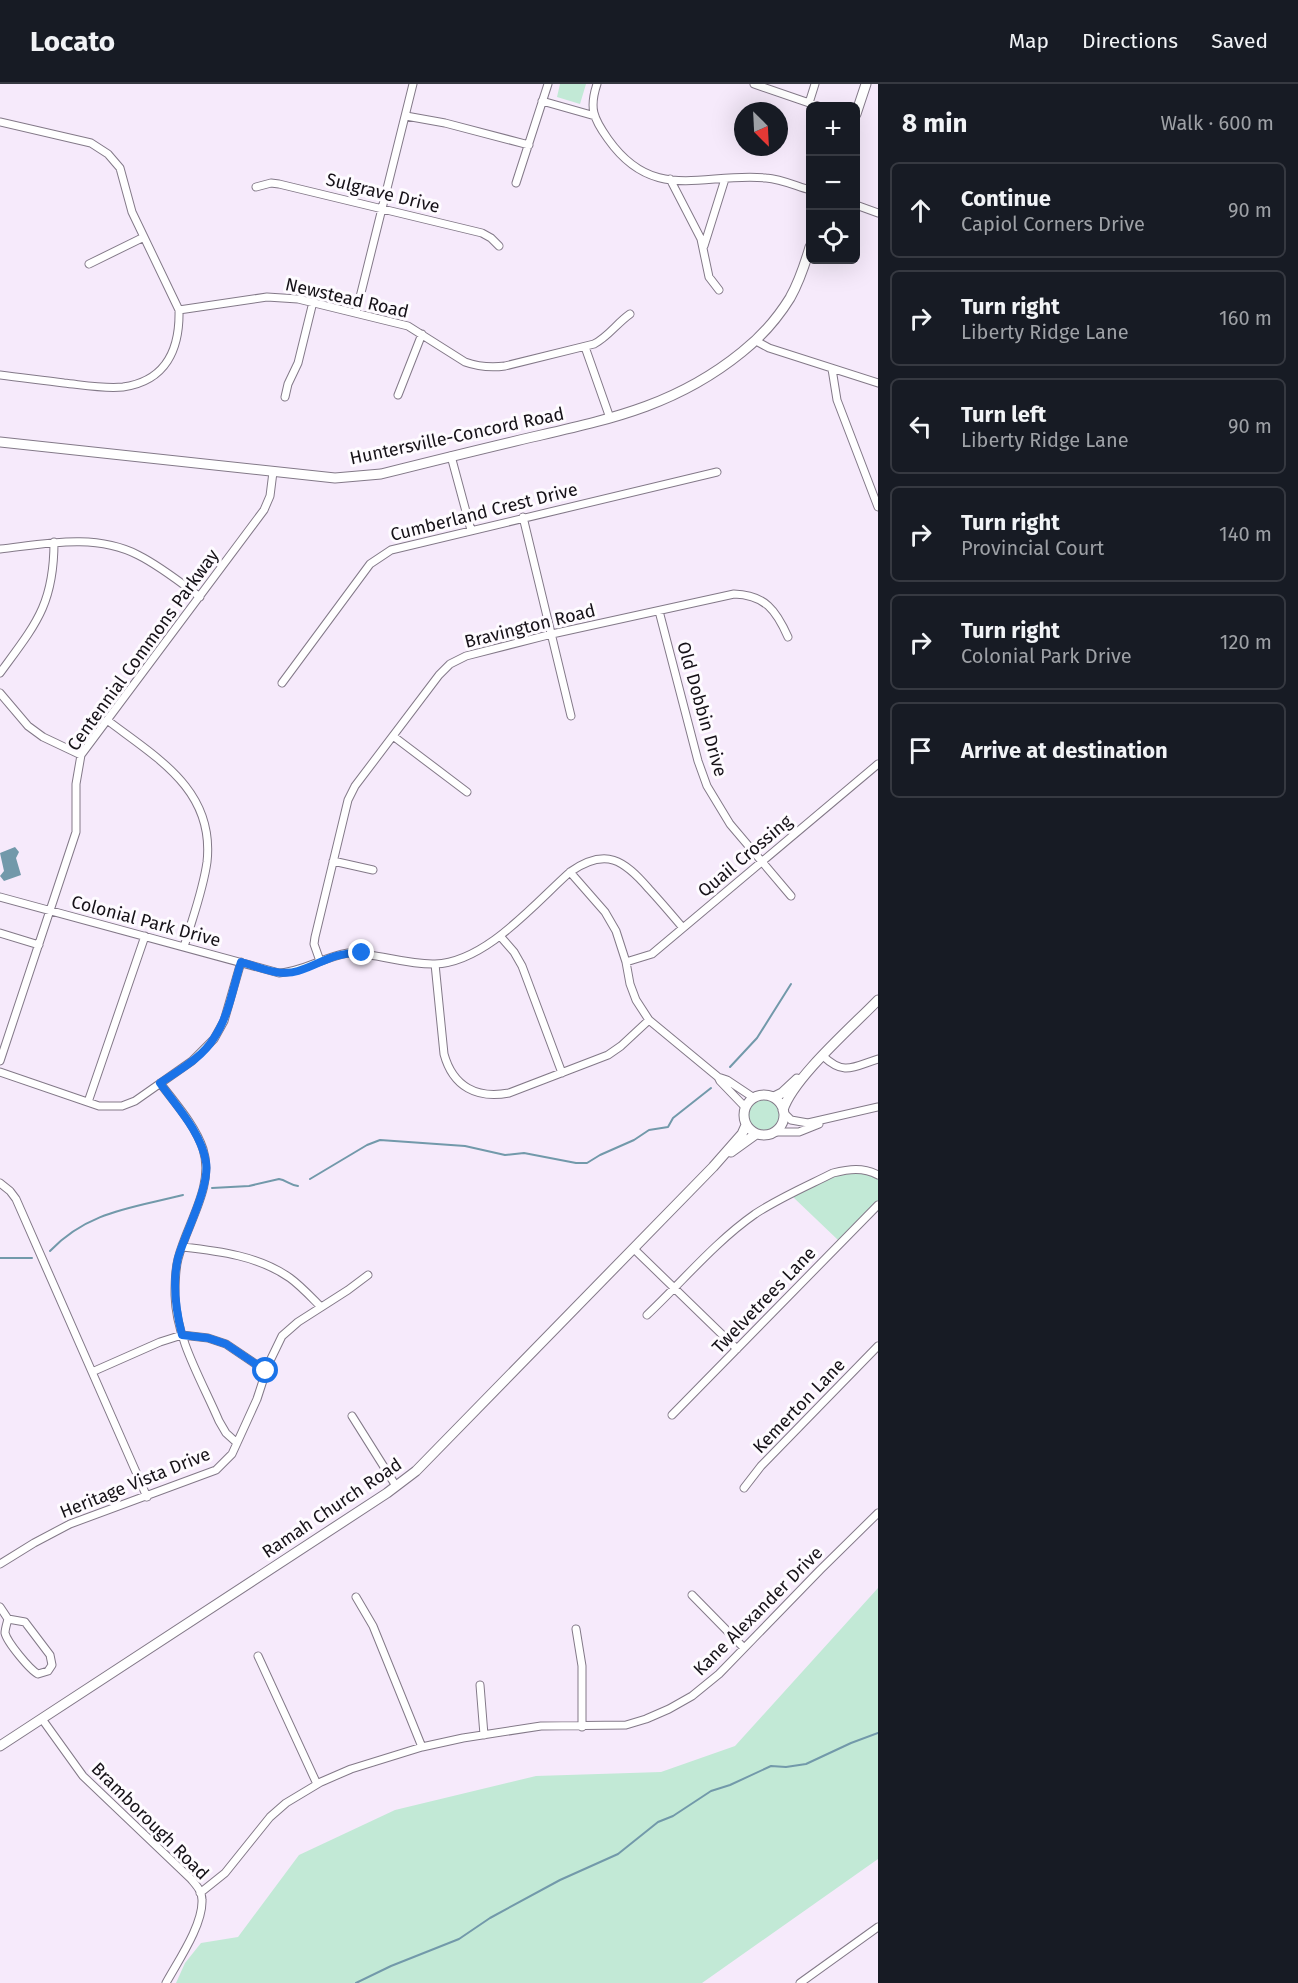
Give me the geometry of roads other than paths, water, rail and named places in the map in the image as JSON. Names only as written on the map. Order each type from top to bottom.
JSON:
[{"type":"main road","points":[[859,102],[866,84]]},
{"type":"main road","name":"Huntersville-Concord Road","points":[[0,442],[335,478],[365,476],[610,418],[647,407],[688,389],[721,369],[756,341],[777,318],[790,297],[806,257]]},
{"type":"main road","points":[[815,1064],[789,1098],[783,1111],[782,1122],[775,1132],[769,1135],[756,1134],[746,1125],[745,1107],[754,1098],[765,1095],[774,1097],[782,1093],[815,1064],[878,1000]]},
{"type":"main road","points":[[774,1097],[783,1111]]},
{"type":"main road","name":"Ramah Church Road","points":[[0,1746],[416,1471],[713,1167],[746,1125]]},
{"type":"main road","name":"Ramah Church Road","points":[[713,1167],[756,1134]]},
{"type":"street","points":[[356,313],[413,84]]},
{"type":"street","points":[[516,183],[548,84]]},
{"type":"street","points":[[597,84],[592,107],[605,136],[620,157],[644,172],[681,182],[769,178],[806,189]]},
{"type":"street","points":[[754,84],[806,102]]},
{"type":"street","points":[[809,102],[815,84]]},
{"type":"street","points":[[542,101],[595,116]]},
{"type":"street","points":[[406,116],[445,123],[528,145]]},
{"type":"street","points":[[0,122],[91,143],[108,154],[120,168],[129,203],[179,310],[179,336],[172,354],[161,368],[141,382],[112,387],[0,375]]},
{"type":"street","points":[[704,247],[725,179]]},
{"type":"street","points":[[670,180],[704,247],[709,277],[719,290]]},
{"type":"street","name":"Sulgrave Drive","points":[[256,187],[271,183],[279,184],[382,208],[482,233],[499,246]]},
{"type":"street","points":[[860,207],[878,213]]},
{"type":"street","points":[[89,264],[144,237]]},
{"type":"street","name":"Newstead Road","points":[[179,310],[267,297],[290,297],[408,326],[465,362],[482,367],[505,366],[599,342],[618,322],[630,314]]},
{"type":"street","points":[[285,396],[298,363],[313,302]]},
{"type":"street","points":[[398,395],[422,334]]},
{"type":"street","points":[[756,341],[769,348],[878,383]]},
{"type":"street","points":[[585,346],[610,418]]},
{"type":"street","points":[[832,369],[837,400],[878,507]]},
{"type":"street","points":[[452,456],[471,530]]},
{"type":"street","name":"Centennial Commons Parkway","points":[[0,1061],[76,832],[76,784],[81,755],[264,510],[270,496],[273,472]]},
{"type":"street","name":"Cumberland Crest Drive","points":[[282,683],[370,564],[391,550],[717,472]]},
{"type":"street","points":[[523,517],[571,716]]},
{"type":"street","points":[[0,549],[85,541],[113,546],[136,554],[160,567],[200,597]]},
{"type":"street","points":[[0,673],[44,609],[54,567],[54,543]]},
{"type":"street","name":"Bravington Road","points":[[320,961],[314,944],[315,936],[348,800],[393,736],[450,663],[466,656],[552,634],[713,598],[741,594],[757,599],[771,608],[780,618],[788,637]]},
{"type":"street","name":"Old Dobbin Drive","points":[[659,611],[698,761],[707,786],[730,824],[792,896]]},
{"type":"street","points":[[0,693],[28,726],[43,737],[81,755]]},
{"type":"street","points":[[107,720],[176,774],[188,787],[198,804],[205,824],[208,846],[206,864],[184,947]]},
{"type":"street","points":[[393,736],[467,792]]},
{"type":"street","name":"Quail Crossing","points":[[626,962],[652,954],[878,764]]},
{"type":"street","name":"Colonial Park Drive","points":[[0,897],[279,973],[296,972],[336,955],[355,953],[435,964],[454,961],[483,949],[570,872],[581,865],[603,859],[616,861],[629,867],[683,928]]},
{"type":"street","points":[[333,861],[373,870]]},
{"type":"street","points":[[570,872],[605,912],[616,931],[630,984],[636,1000],[649,1020],[718,1077],[727,1080],[754,1098]]},
{"type":"street","points":[[0,933],[39,945]]},
{"type":"street","points":[[88,1102],[145,936]]},
{"type":"street","points":[[500,936],[514,952],[522,966],[562,1073]]},
{"type":"street","points":[[0,1072],[108,1107],[122,1106],[135,1101],[192,1061],[214,1039],[224,1021],[241,962]]},
{"type":"street","points":[[435,964],[447,1065],[461,1084],[481,1094],[495,1096],[509,1093],[608,1055],[649,1020]]},
{"type":"street","points":[[823,1056],[835,1067],[848,1068],[878,1059]]},
{"type":"street","points":[[718,1077],[720,1082],[745,1107]]},
{"type":"street","points":[[160,1083],[197,1136],[207,1171],[178,1258],[175,1298],[182,1335],[219,1420],[226,1433],[237,1443]]},
{"type":"street","points":[[783,1111],[791,1120],[808,1123],[878,1107]]},
{"type":"street","points":[[775,1132],[799,1132],[827,1120]]},
{"type":"street","points":[[648,1315],[732,1233],[767,1206],[843,1170],[863,1169],[878,1175]]},
{"type":"street","points":[[0,1183],[16,1199],[147,1497]]},
{"type":"street","name":"Twelvetrees Lane","points":[[672,1415],[878,1205]]},
{"type":"street","points":[[183,1247],[255,1260],[290,1278],[321,1307]]},
{"type":"street","points":[[634,1249],[738,1349]]},
{"type":"street","name":"Heritage Vista Drive","points":[[0,1564],[70,1524],[216,1470],[232,1454],[282,1336],[298,1322],[368,1275]]},
{"type":"street","points":[[92,1372],[160,1342],[182,1335],[208,1338],[226,1344],[266,1371]]},
{"type":"street","name":"Kemerton Lane","points":[[744,1488],[761,1466],[878,1346]]},
{"type":"street","points":[[352,1416],[396,1486]]},
{"type":"street","name":"Kane Alexander Drive","points":[[200,1893],[225,1873],[270,1817],[286,1803],[317,1784],[351,1769],[422,1747],[484,1735],[541,1726],[626,1725],[669,1709],[708,1684],[878,1513]]},
{"type":"street","points":[[692,1596],[744,1647]]},
{"type":"street","points":[[356,1597],[373,1626],[422,1747]]},
{"type":"street","points":[[0,1607],[8,1619],[5,1633],[11,1644],[33,1672],[38,1674],[48,1671],[52,1665],[50,1655],[25,1622],[8,1619]]},
{"type":"street","points":[[576,1629],[582,1666],[582,1726]]},
{"type":"street","points":[[258,1656],[317,1784]]},
{"type":"street","points":[[480,1685],[484,1735]]},
{"type":"street","name":"Bramborough Road","points":[[42,1719],[83,1776],[199,1889],[202,1900],[198,1924],[166,1983]]},
{"type":"street","points":[[800,1983],[878,1927]]},
{"type":"water","points":[[15,847],[19,852],[16,858],[21,875],[4,881],[0,876],[4,871],[0,853]]},
{"type":"waterway","points":[[730,1067],[757,1038],[791,984]]},
{"type":"waterway","points":[[310,1179],[367,1145],[380,1140],[465,1146],[505,1155],[524,1153],[587,1163],[649,1130],[668,1127],[673,1118],[711,1088]]},
{"type":"waterway","points":[[212,1188],[249,1186],[279,1179],[298,1186]]},
{"type":"waterway","points":[[50,1251],[80,1227],[96,1219],[129,1208],[183,1195]]},
{"type":"waterway","points":[[0,1258],[32,1258]]},
{"type":"waterway","points":[[356,1983],[391,1966],[459,1939],[490,1918],[560,1880],[618,1854],[658,1822],[673,1816],[711,1791],[771,1766],[786,1767],[806,1764],[878,1733]]}]
